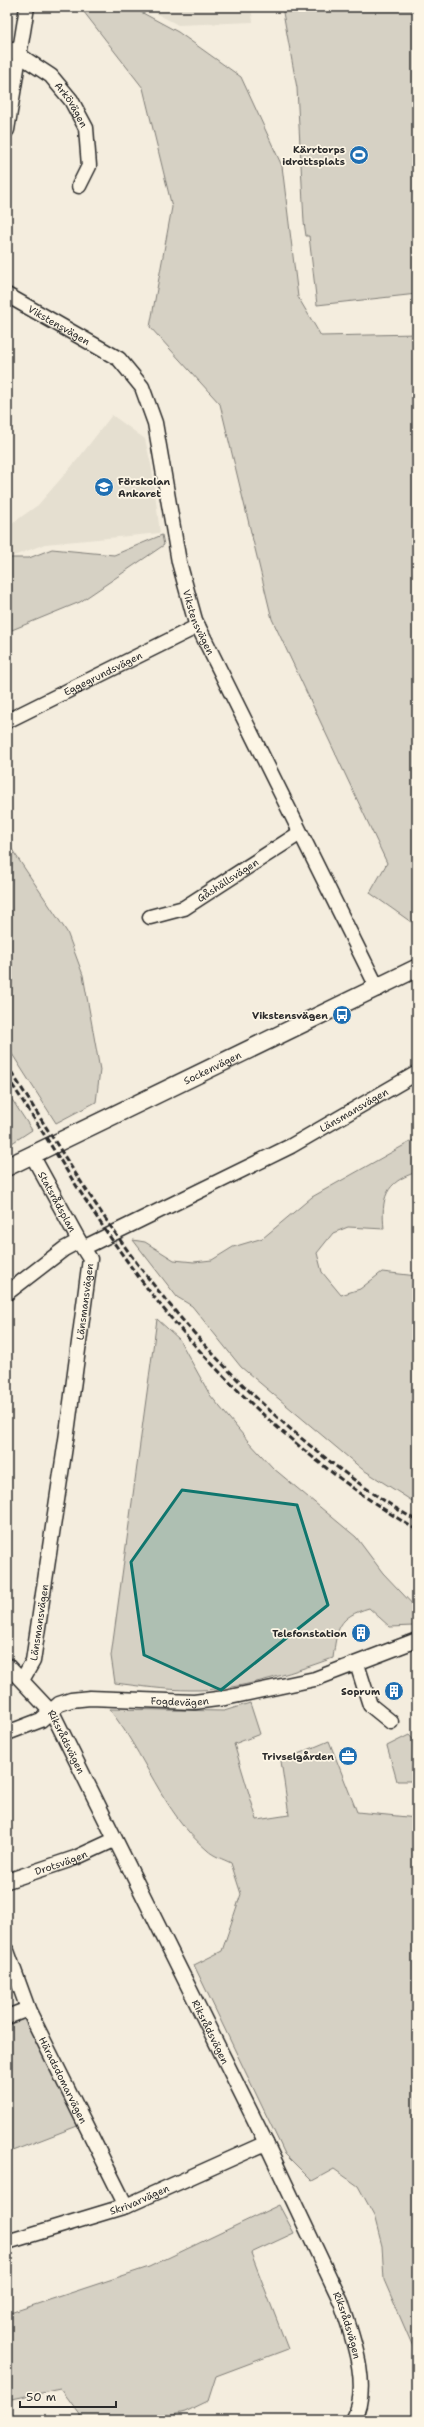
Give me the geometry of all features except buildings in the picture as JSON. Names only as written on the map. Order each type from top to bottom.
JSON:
[{"type":"street","points":[[7,130],[26,7]]},
{"type":"street","name":"Arkövägen","points":[[7,47],[18,56],[51,76],[71,100],[86,128],[89,166],[79,186]]},
{"type":"street","name":"Vikstensvägen","points":[[7,295],[119,359],[142,387],[154,423],[179,562],[198,626],[378,989]]},
{"type":"street","name":"Eggegrundsvägen","points":[[7,721],[198,626]]},
{"type":"street","name":"Gåshällsvägen","points":[[150,917],[184,908],[300,833]]},
{"type":"street","name":"Sockenvägen","points":[[7,1167],[378,989],[417,968]]},
{"type":"street","name":"Länsmansvägen","points":[[22,1680],[33,1661],[67,1433],[90,1259],[81,1244],[291,1146],[417,1073]]},
{"type":"street","name":"Statsrådsplan","points":[[32,1155],[81,1244]]},
{"type":"street","points":[[7,1293],[64,1248],[81,1244]]},
{"type":"street","name":"Fogdevägen","points":[[7,1733],[41,1720],[59,1704],[71,1700],[90,1698],[194,1702],[225,1698],[315,1679],[417,1640]]},
{"type":"street","points":[[357,1664],[370,1705],[391,1722]]},
{"type":"street","name":"Riksrådsvägen","points":[[7,1665],[50,1711],[266,2143],[341,2302],[350,2328],[362,2385],[353,2420]]},
{"type":"street","name":"Drotsvägen","points":[[7,1881],[75,1858],[114,1840]]},
{"type":"street","name":"Häradsdomarvägen","points":[[7,1950],[28,2010],[126,2206]]},
{"type":"street","points":[[7,2017],[28,2010]]},
{"type":"street","name":"Skrivarvägen","points":[[7,2242],[126,2206],[266,2143]]},
{"type":"highlighted area","points":[[182,1490],[297,1505],[328,1605],[221,1690],[144,1655],[131,1562]]},
{"type":"shaded area","points":[[80,7],[124,7],[139,11],[178,32],[241,77],[282,166],[298,297],[321,336],[417,334],[417,918],[411,922],[370,893],[387,863],[272,619],[220,404],[150,327],[172,207],[143,88]]},
{"type":"shaded area","points":[[144,7],[251,7],[253,22],[178,25]]},
{"type":"shaded area","name":"Kärrtorps idrottsplats","points":[[282,7],[417,7],[417,294],[317,305],[309,236],[306,236],[304,222],[297,88]]},
{"type":"shaded area","name":"Förskolan Ankaret","points":[[112,415],[145,439],[152,469],[160,533],[45,544],[11,557],[7,552],[7,527],[38,505],[78,459]]},
{"type":"shaded area","points":[[162,535],[164,545],[80,602],[7,632],[7,558],[29,558],[52,549],[114,555]]},
{"type":"shaded area","points":[[7,842],[67,932],[83,975],[100,1070],[96,1102],[56,1123],[7,1046]]},
{"type":"shaded area","points":[[7,1092],[32,1130],[12,1143],[7,1136]]},
{"type":"shaded area","points":[[417,1138],[417,1172],[398,1181],[387,1193],[383,1208],[384,1229],[348,1227],[333,1233],[317,1253],[322,1272],[341,1295],[360,1289],[382,1272],[417,1276],[417,1504],[362,1469],[241,1367],[192,1306],[177,1297],[133,1240],[145,1242],[174,1260],[194,1262],[212,1260],[233,1247],[263,1238],[312,1197]]},
{"type":"shaded area","points":[[157,1319],[179,1339],[210,1395],[248,1441],[273,1468],[356,1537],[383,1573],[417,1609],[417,1623],[413,1626],[390,1627],[369,1608],[351,1615],[341,1625],[336,1639],[333,1658],[299,1670],[245,1685],[209,1690],[191,1690],[162,1689],[115,1683],[111,1656]]},
{"type":"shaded area","points":[[250,1703],[260,1734],[234,1744],[257,1820],[289,1815],[281,1761],[329,1741],[357,1812],[417,1818],[417,2356],[384,2280],[382,2246],[374,2215],[358,2186],[334,2169],[312,2181],[285,2154],[194,1965],[222,1951],[241,1894],[231,1863],[209,1852],[191,1835],[166,1800],[122,1726],[109,1709],[224,1711]]},
{"type":"shaded area","points":[[409,1735],[417,1744],[417,1781],[397,1781],[387,1746]]},
{"type":"shaded area","points":[[22,2017],[26,2019],[80,2125],[7,2153],[7,2022]]},
{"type":"shaded area","points":[[279,2205],[294,2233],[251,2253],[288,2349],[216,2376],[208,2401],[185,2412],[152,2420],[84,2420],[61,2389],[7,2400],[7,2314],[149,2267]]},
{"type":"railway","points":[[7,1065],[68,1163],[116,1235],[162,1296],[194,1333],[227,1369],[299,1436],[337,1467],[417,1521]]},
{"type":"railway","points":[[7,1077],[111,1239],[156,1300],[188,1338],[222,1375],[296,1444],[376,1504],[417,1530]]},
{"type":"place","name":"Kärrtorps idrottsplats","points":[[359,155]]},
{"type":"place","name":"Förskolan Ankaret","points":[[104,487]]},
{"type":"place","name":"Vikstensvägen","points":[[342,1015]]},
{"type":"place","name":"Telefonstation","points":[[361,1633]]},
{"type":"place","name":"Soprum","points":[[394,1691]]},
{"type":"place","name":"Trivselgården","points":[[348,1756]]}]
